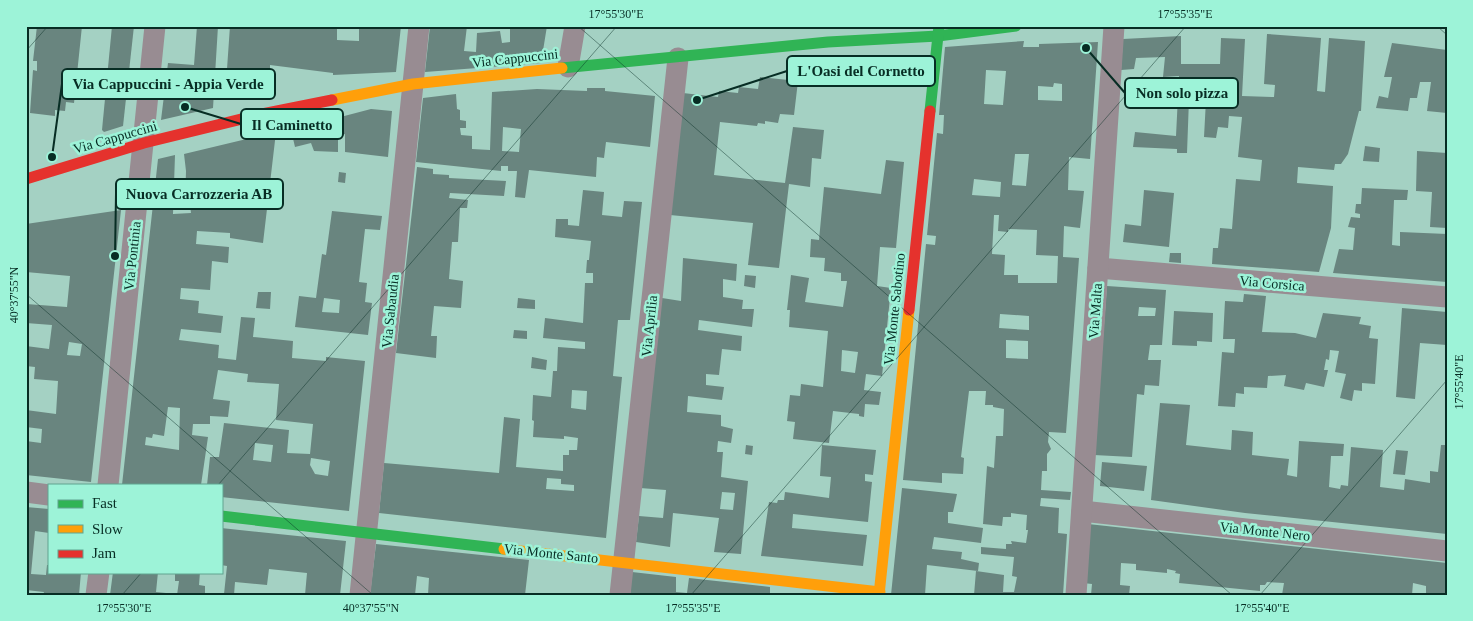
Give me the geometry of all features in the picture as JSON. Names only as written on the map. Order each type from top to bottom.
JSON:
[{"type":"street","name":"Via Pontinia","points":[[108,484],[155,26]]},
{"type":"street","name":"Via Sabaudia","points":[[360,595],[419,26]]},
{"type":"street","points":[[568,67],[575,26]]},
{"type":"street","name":"Via Cappuccini","points":[[26,179],[144,143],[262,114],[412,84],[568,67],[678,58],[829,34],[938,31],[1016,26]]},
{"type":"street","name":"Via Malta","points":[[1076,595],[1114,26]]},
{"type":"street","name":"Via Monte Sabotino","points":[[880,593],[938,31]]},
{"type":"street","name":"Via Aprilia","points":[[620,595],[678,58]]},
{"type":"street","name":"Via Corsica","points":[[1098,268],[1447,297]]},
{"type":"street","points":[[26,492],[48,495]]},
{"type":"street","name":"Via Monte Nero","points":[[1082,511],[1447,551]]},
{"type":"street","name":"Via Monte Santo","points":[[222,516],[624,561],[880,593]]},
{"type":"street","points":[[96,595],[99,574]]},
{"type":"building","points":[[37,26],[82,26],[74,103],[66,102],[65,111],[55,110],[55,116],[30,113],[33,70],[37,71],[37,61],[33,61]]},
{"type":"building","points":[[112,26],[134,26],[123,126],[104,132],[102,130]]},
{"type":"building","points":[[197,26],[218,26],[213,108],[161,120],[168,63],[194,65]]},
{"type":"building","points":[[230,26],[346,26],[346,29],[337,29],[337,40],[359,41],[359,26],[401,26],[396,72],[333,75],[333,73],[270,65],[270,73],[227,69]]},
{"type":"building","points":[[430,26],[467,26],[464,51],[476,52],[477,33],[500,31],[502,43],[510,42],[510,26],[547,26],[541,63],[425,72]]},
{"type":"building","points":[[1267,34],[1321,38],[1317,91],[1325,92],[1329,38],[1365,41],[1361,111],[1359,111],[1348,154],[1341,164],[1335,164],[1334,170],[1298,167],[1297,183],[1333,186],[1331,228],[1319,272],[1212,264],[1213,248],[1218,248],[1220,228],[1232,229],[1236,179],[1260,181],[1262,160],[1238,157],[1242,117],[1229,116],[1228,128],[1218,127],[1216,138],[1204,137],[1206,100],[1189,99],[1187,153],[1177,153],[1177,149],[1133,147],[1135,132],[1176,136],[1179,76],[1163,77],[1165,57],[1136,58],[1134,69],[1121,70],[1123,39],[1181,36],[1181,64],[1220,64],[1221,38],[1245,39],[1242,96],[1274,97],[1275,85],[1264,84]]},
{"type":"building","points":[[1024,41],[1023,47],[1039,47],[1039,44],[1098,42],[1090,159],[1069,157],[1068,190],[1084,191],[1080,228],[1064,226],[1063,257],[1079,258],[1066,433],[1049,432],[1048,442],[1051,449],[1047,454],[1047,471],[1042,471],[1041,490],[1071,492],[1070,500],[1041,498],[1040,506],[1059,508],[1058,533],[1067,534],[1063,595],[974,595],[976,571],[1004,575],[1003,592],[1014,592],[1017,577],[1012,576],[1014,557],[981,554],[981,547],[1006,549],[1006,544],[1012,544],[1011,541],[1026,543],[1028,530],[1026,530],[1027,515],[1011,513],[1011,517],[1003,517],[1002,526],[983,524],[987,466],[994,468],[996,436],[1003,436],[1004,409],[993,407],[993,405],[985,405],[986,391],[969,391],[961,457],[964,458],[963,474],[942,473],[942,483],[903,480],[926,244],[935,245],[936,236],[927,235],[937,133],[943,134],[944,115],[939,115],[945,47]],"holes":[[[986,70],[1006,71],[1003,105],[984,104]],[[1054,83],[1062,84],[1062,101],[1038,100],[1038,86],[1053,87]],[[1015,154],[1029,154],[1026,186],[1012,185]],[[974,179],[1001,182],[1000,197],[972,195]],[[994,215],[999,215],[998,231],[1008,232],[1008,229],[1037,230],[1036,255],[1058,256],[1057,283],[1018,283],[1018,275],[1004,275],[1005,255],[992,254]],[[1000,314],[1029,316],[1029,330],[999,328]],[[1006,340],[1028,341],[1028,359],[1006,358]]]},
{"type":"building","points":[[1392,43],[1447,50],[1447,113],[1427,111],[1431,82],[1420,82],[1417,98],[1410,98],[1408,111],[1376,108],[1379,96],[1388,98],[1392,77],[1384,77]]},
{"type":"building","points":[[760,77],[798,81],[794,115],[780,114],[778,123],[765,121],[765,124],[758,123],[757,126],[720,122],[714,175],[785,183],[793,127],[824,130],[821,159],[812,158],[810,187],[789,184],[779,268],[748,265],[753,223],[670,215],[683,93],[718,97],[719,91],[738,93],[739,87],[758,89]]},
{"type":"building","points":[[587,88],[605,88],[605,91],[655,96],[650,147],[606,142],[604,158],[597,157],[596,177],[529,170],[525,198],[515,197],[517,171],[508,171],[508,166],[501,166],[501,171],[416,162],[423,98],[456,94],[457,109],[460,110],[460,120],[466,121],[466,128],[460,128],[461,135],[472,136],[472,149],[490,150],[492,92],[537,89],[587,91]],"holes":[[[503,127],[521,129],[519,152],[502,151]]]},
{"type":"building","points":[[371,109],[392,111],[388,157],[345,152],[345,134],[338,136],[338,152],[314,151],[311,143],[295,147],[291,130]]},
{"type":"building","points":[[276,132],[263,243],[230,238],[230,233],[197,231],[196,244],[229,247],[228,263],[212,261],[210,290],[181,288],[180,299],[199,301],[198,313],[223,316],[221,333],[181,329],[179,340],[219,345],[218,358],[236,360],[241,317],[255,318],[253,337],[293,341],[292,358],[326,361],[326,357],[365,361],[349,511],[222,497],[222,484],[207,484],[210,457],[219,457],[224,423],[289,430],[287,453],[310,454],[313,424],[276,420],[279,384],[247,382],[248,374],[218,370],[213,399],[230,401],[228,417],[210,416],[210,424],[193,424],[192,435],[208,437],[201,484],[122,484],[158,159],[175,155],[173,214],[191,213],[190,205],[185,205],[186,171],[184,154]],"holes":[[[207,191],[230,192],[229,204],[206,202]],[[168,407],[180,408],[179,450],[145,445],[146,437],[152,438],[153,434],[164,436]],[[255,443],[273,445],[271,462],[253,460]],[[311,458],[330,461],[328,476],[315,474],[310,465]]]},
{"type":"building","points":[[1365,146],[1380,148],[1379,162],[1363,161]]},
{"type":"building","points":[[1417,151],[1447,153],[1447,228],[1430,227],[1432,192],[1416,191]]},
{"type":"building","points":[[886,160],[904,162],[896,248],[880,247],[877,286],[891,288],[882,376],[866,374],[864,390],[881,392],[879,405],[865,404],[864,417],[859,416],[859,414],[833,411],[829,443],[793,439],[795,422],[787,421],[790,395],[800,396],[801,384],[823,387],[828,331],[789,327],[790,310],[787,310],[791,275],[809,278],[805,302],[843,307],[847,281],[841,281],[841,273],[824,271],[825,258],[810,257],[811,239],[819,240],[824,187],[881,194]],"holes":[[[842,350],[858,352],[855,373],[841,371]]]},
{"type":"building","points":[[417,167],[433,169],[433,174],[449,175],[449,178],[506,181],[504,196],[450,193],[449,198],[468,200],[467,208],[460,208],[458,242],[452,242],[449,279],[463,281],[461,308],[434,306],[431,336],[437,336],[436,358],[396,353]]},
{"type":"building","points":[[339,172],[346,173],[345,183],[338,182]]},
{"type":"building","points":[[1362,188],[1408,190],[1407,200],[1394,200],[1392,245],[1400,246],[1400,232],[1447,234],[1447,282],[1333,273],[1339,249],[1353,250],[1355,228],[1348,227],[1351,217],[1360,218],[1360,214],[1355,213],[1356,204],[1361,204]]},
{"type":"building","points":[[583,190],[604,192],[602,215],[622,217],[624,201],[642,202],[630,320],[618,320],[613,376],[622,377],[606,538],[379,513],[384,463],[499,473],[504,417],[520,419],[516,467],[563,471],[563,455],[569,455],[569,450],[577,450],[578,438],[564,436],[564,439],[533,437],[533,395],[551,397],[553,371],[557,371],[558,347],[585,349],[585,342],[543,338],[545,318],[583,323],[585,283],[593,283],[593,273],[586,273],[591,241],[555,237],[556,219],[568,219],[568,225],[579,226]],"holes":[[[572,390],[587,391],[586,410],[571,408]],[[547,478],[561,479],[561,484],[574,485],[574,491],[546,489]]]},
{"type":"building","points":[[1144,190],[1174,193],[1169,247],[1123,242],[1125,224],[1141,226]]},
{"type":"building","points":[[121,210],[91,482],[26,475],[26,441],[41,443],[42,429],[26,427],[26,410],[56,414],[58,381],[34,379],[35,367],[26,366],[26,346],[49,349],[52,325],[26,323],[26,304],[67,307],[70,276],[26,272],[26,224]],"holes":[[[69,342],[82,344],[80,356],[67,355]]]},
{"type":"building","points":[[332,211],[382,216],[380,230],[365,229],[359,282],[367,283],[365,302],[372,303],[368,335],[295,327],[299,296],[316,298],[322,254],[326,255]],"holes":[[[324,298],[340,300],[339,313],[322,312]]]},
{"type":"building","points":[[1170,253],[1181,253],[1181,263],[1169,262]]},
{"type":"building","points":[[683,258],[737,264],[736,281],[723,279],[723,297],[743,300],[742,309],[754,309],[752,327],[699,320],[698,330],[742,336],[741,351],[722,349],[719,375],[706,374],[706,385],[724,387],[722,400],[688,396],[687,412],[721,415],[721,426],[733,429],[731,443],[718,441],[717,452],[723,452],[721,477],[748,481],[741,554],[714,552],[719,518],[673,513],[670,547],[636,542],[639,516],[663,518],[666,490],[640,488],[662,298],[681,301]],"holes":[[[722,492],[735,493],[733,510],[720,509]]]},
{"type":"building","points":[[745,275],[756,276],[755,288],[744,286]]},
{"type":"building","points":[[1107,286],[1166,290],[1162,345],[1150,345],[1148,360],[1161,360],[1159,386],[1145,385],[1144,395],[1137,394],[1132,457],[1094,455]],"holes":[[[1139,307],[1156,308],[1155,316],[1138,316]]]},
{"type":"building","points":[[258,292],[271,292],[270,309],[256,308]]},
{"type":"building","points":[[1244,294],[1266,296],[1262,332],[1295,333],[1316,338],[1323,313],[1361,317],[1359,324],[1371,326],[1369,338],[1378,339],[1375,384],[1362,383],[1362,391],[1354,390],[1352,401],[1340,398],[1346,374],[1335,372],[1339,351],[1330,350],[1329,360],[1326,359],[1324,370],[1328,370],[1324,387],[1306,383],[1304,390],[1284,386],[1286,375],[1268,376],[1267,388],[1244,387],[1244,394],[1236,393],[1235,407],[1218,406],[1222,352],[1234,353],[1235,339],[1223,339],[1225,301],[1243,302]]},
{"type":"building","points":[[518,298],[535,300],[535,309],[517,308]]},
{"type":"building","points":[[1402,308],[1447,312],[1447,345],[1420,343],[1415,399],[1396,397]]},
{"type":"building","points":[[1174,311],[1213,313],[1212,342],[1197,341],[1197,346],[1172,345]]},
{"type":"building","points":[[514,330],[527,331],[527,339],[513,338]]},
{"type":"building","points":[[532,357],[547,360],[546,370],[531,368]]},
{"type":"building","points":[[1160,403],[1190,405],[1186,445],[1231,450],[1232,430],[1253,432],[1252,455],[1289,459],[1287,475],[1297,477],[1299,441],[1344,444],[1343,456],[1331,456],[1329,487],[1340,489],[1341,485],[1348,486],[1351,447],[1383,450],[1380,487],[1404,490],[1405,479],[1430,483],[1430,471],[1438,472],[1441,445],[1447,445],[1447,534],[1245,513],[1151,500]]},
{"type":"building","points":[[746,445],[753,446],[752,455],[745,454]]},
{"type":"building","points":[[822,445],[876,450],[873,475],[865,474],[865,481],[872,482],[868,522],[793,514],[792,528],[867,535],[863,566],[761,556],[769,502],[777,503],[778,500],[784,500],[785,492],[829,498],[831,477],[820,476]]},
{"type":"building","points":[[1396,450],[1408,451],[1405,475],[1393,474]]},
{"type":"building","points":[[1102,462],[1147,466],[1144,491],[1100,486]]},
{"type":"building","points":[[902,488],[957,494],[953,512],[948,512],[948,523],[983,528],[981,543],[934,537],[932,549],[962,552],[961,559],[979,563],[978,571],[927,565],[925,595],[891,595]]},
{"type":"building","points":[[26,507],[48,509],[48,533],[35,531],[31,574],[46,575],[48,565],[48,574],[81,574],[79,595],[43,595],[44,592],[26,590]]},
{"type":"building","points":[[1088,524],[1447,563],[1447,595],[1426,595],[1426,586],[1413,583],[1412,595],[1301,593],[1301,595],[1282,595],[1284,583],[1267,582],[1265,585],[1260,585],[1260,591],[1179,583],[1180,574],[1175,573],[1176,571],[1167,569],[1167,573],[1136,570],[1136,564],[1121,563],[1120,585],[1130,586],[1129,595],[1091,595],[1092,584],[1083,583]]},
{"type":"building","points":[[222,528],[346,541],[340,595],[305,595],[307,573],[269,569],[267,585],[235,582],[234,595],[224,594],[227,566],[222,565]]},
{"type":"building","points":[[376,544],[529,560],[525,595],[500,595],[493,593],[493,595],[428,595],[429,578],[417,576],[415,595],[370,595]]},
{"type":"building","points":[[632,572],[676,577],[676,592],[687,593],[689,578],[770,587],[770,595],[630,595]]},
{"type":"building","points":[[113,574],[158,574],[156,592],[166,593],[166,595],[110,595]]},
{"type":"building","points":[[175,574],[200,574],[199,585],[205,586],[205,595],[177,595],[179,581],[175,581]]},
{"type":"traffic: fast","points":[[930,111],[939,26]]},
{"type":"traffic: fast","points":[[562,68],[828,42],[938,36],[1016,26]]},
{"type":"traffic: fast","points":[[222,516],[504,549]]},
{"type":"traffic: slow","points":[[332,100],[413,84],[562,68]]},
{"type":"traffic: slow","points":[[879,595],[909,310]]},
{"type":"traffic: slow","points":[[504,549],[880,592]]},
{"type":"traffic: jam","points":[[26,179],[144,143],[262,114],[332,100]]},
{"type":"traffic: jam","points":[[909,310],[930,111]]},
{"type":"place","name":"Non solo pizza","points":[[1086,48]]},
{"type":"place","name":"L'Oasi del Cornetto","points":[[697,100]]},
{"type":"place","name":"Il Caminetto","points":[[185,107]]},
{"type":"place","name":"Via Cappuccini - Appia Verde","points":[[52,157]]},
{"type":"place","name":"Nuova Carrozzeria AB","points":[[115,256]]}]
